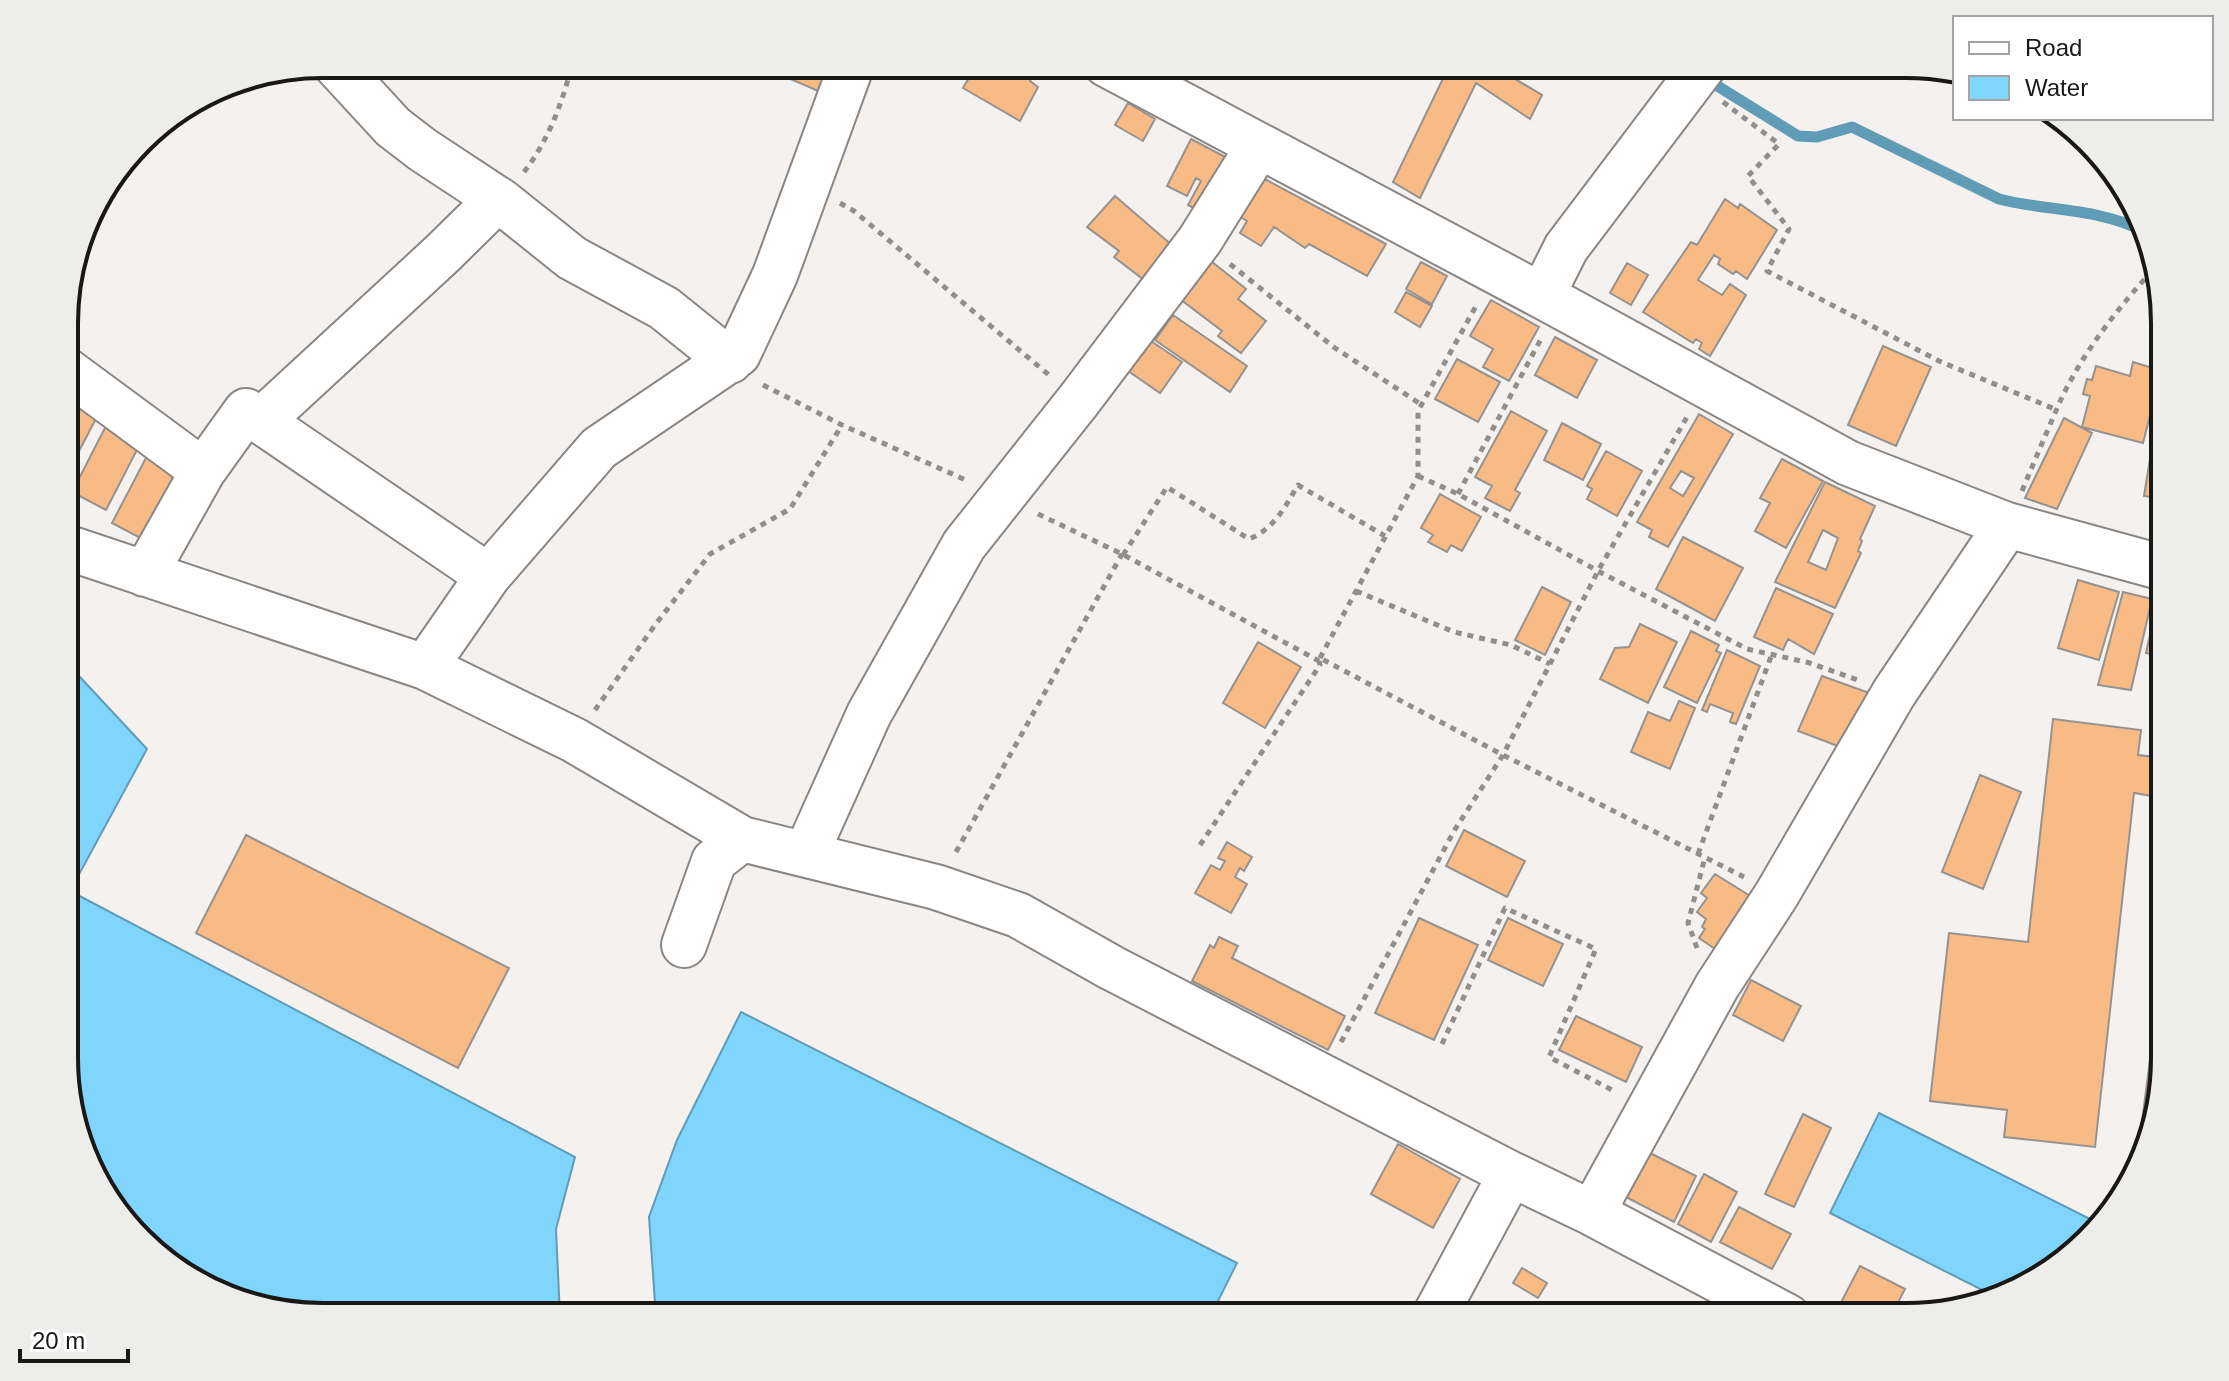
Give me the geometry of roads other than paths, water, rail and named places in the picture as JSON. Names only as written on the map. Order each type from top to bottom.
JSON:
[{"type":"street","points":[[348,78],[393,127],[500,200],[572,258],[648,298],[730,361]]},
{"type":"street","points":[[425,667],[488,576],[599,448],[738,354],[775,275],[847,78]]},
{"type":"street","points":[[1132,78],[1550,300],[1848,463],[2007,525],[2150,556]]},
{"type":"street","points":[[1550,300],[1566,248],[1694,78]]},
{"type":"street","points":[[806,854],[869,714],[964,545],[1200,240],[1258,147]]},
{"type":"street","points":[[261,421],[500,200]]},
{"type":"street","points":[[78,379],[203,471]]},
{"type":"street","points":[[145,574],[203,471],[246,411],[488,576]]},
{"type":"street","points":[[1592,1213],[1717,986],[1777,894],[1894,693],[2007,525]]},
{"type":"street","points":[[78,551],[425,667],[574,740],[742,839],[936,887],[1040,925],[1112,968],[1760,1302]]},
{"type":"street","points":[[684,945],[714,861],[742,839]]},
{"type":"street","points":[[1442,1302],[1511,1174]]},
{"type":"water","points":[[78,676],[147,749],[78,876]]},
{"type":"water","points":[[78,895],[575,1157],[556,1229],[559,1303],[291,1301],[260,1295],[229,1284],[200,1270],[174,1252],[139,1220],[119,1194],[97,1152],[86,1121],[78,1058]]},
{"type":"water","points":[[741,1012],[1237,1263],[1217,1302],[655,1303],[649,1217],[677,1140]]},
{"type":"water","points":[[1879,1113],[2090,1219],[2055,1252],[2014,1278],[1983,1290],[1830,1213]]},
{"type":"waterway","points":[[1711,82],[1798,136],[1817,137],[1852,127],[1999,199],[2089,214],[2130,226]]}]
